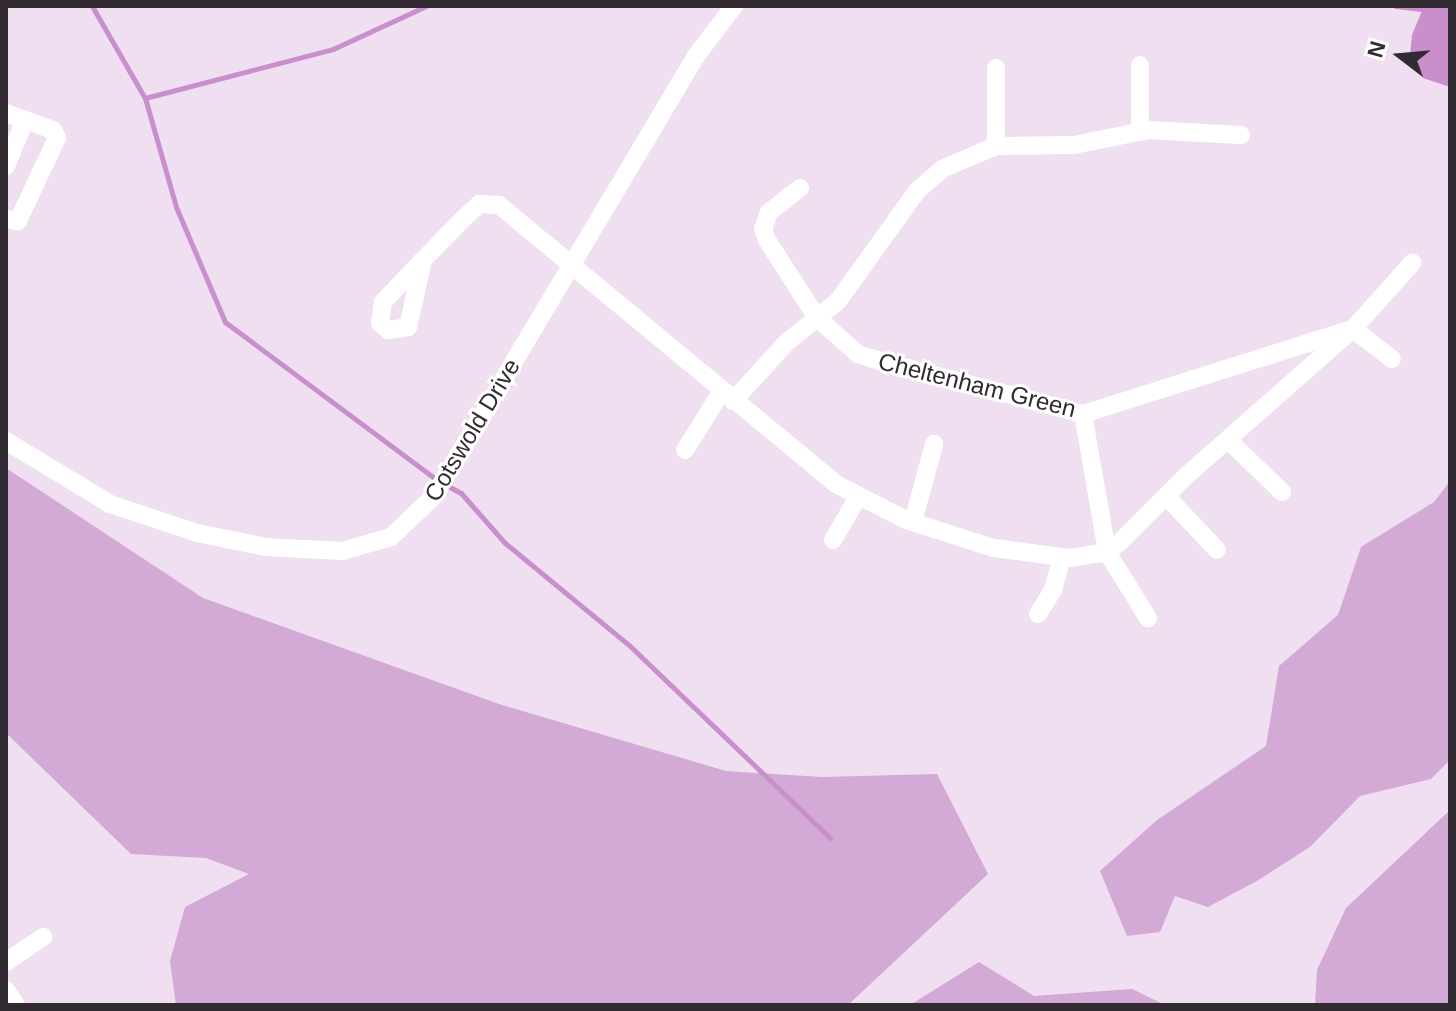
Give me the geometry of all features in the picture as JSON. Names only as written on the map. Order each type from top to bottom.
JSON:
[{"type":"street","name":"Cotswold Drive","points":[[6,441],[110,504],[156,522],[266,547],[362,548],[405,527],[434,496],[452,468],[696,56],[734,6]]},
{"type":"street","points":[[1140,65],[1140,132]]},
{"type":"street","points":[[996,68],[996,146]]},
{"type":"street","points":[[6,113],[53,130],[57,138],[18,221],[6,219]]},
{"type":"street","points":[[6,166],[25,120]]},
{"type":"street","points":[[685,450],[727,396],[817,318],[866,267],[917,191],[942,169],[996,146],[1074,145],[1140,132],[1241,135]]},
{"type":"street","name":"Cheltenham Green","points":[[800,188],[769,212],[763,229],[817,318],[858,354],[1083,414],[1353,329]]},
{"type":"street","points":[[423,260],[479,204],[492,202],[571,264],[727,396],[858,497],[913,522],[994,548],[1062,557],[1107,552],[1228,440],[1302,378],[1353,329],[1412,263]]},
{"type":"street","points":[[1353,329],[1392,359]]},
{"type":"street","points":[[1286,349],[1302,378]]},
{"type":"street","points":[[1083,414],[1107,552],[1148,618]]},
{"type":"street","points":[[1228,440],[1282,492]]},
{"type":"street","points":[[913,522],[934,444]]},
{"type":"street","points":[[1166,496],[1217,550]]},
{"type":"street","points":[[833,540],[858,497]]},
{"type":"street","points":[[1038,614],[1053,590],[1062,557]]},
{"type":"street","points":[[6,962],[43,937]]},
{"type":"street","points":[[6,990],[16,1005]]},
{"type":"shaded area","points":[[1424,6],[1450,6],[1450,87],[1423,78],[1410,55],[1412,35]]},
{"type":"shaded area","points":[[6,468],[203,598],[499,704],[726,771],[822,777],[937,774],[988,874],[848,1005],[176,1005],[170,961],[185,907],[249,874],[206,858],[131,854],[6,733]]},
{"type":"shaded area","points":[[1450,481],[1450,760],[1431,779],[1360,796],[1310,847],[1255,882],[1208,907],[1175,896],[1160,932],[1127,936],[1100,871],[1157,820],[1266,746],[1279,666],[1338,615],[1361,547],[1434,502]]},
{"type":"shaded area","points":[[1450,810],[1450,1005],[1315,1005],[1317,970],[1346,908]]},
{"type":"shaded area","points":[[979,962],[1034,996],[1132,989],[1165,1005],[910,1005]]},
{"type":"waterway","points":[[92,6],[145,98],[176,207],[225,322],[437,480]]},
{"type":"waterway","points":[[145,98],[333,49],[426,6]]},
{"type":"waterway","points":[[1396,6],[1421,9]]},
{"type":"waterway","points":[[446,485],[461,493],[505,543],[631,647],[830,838]]}]
